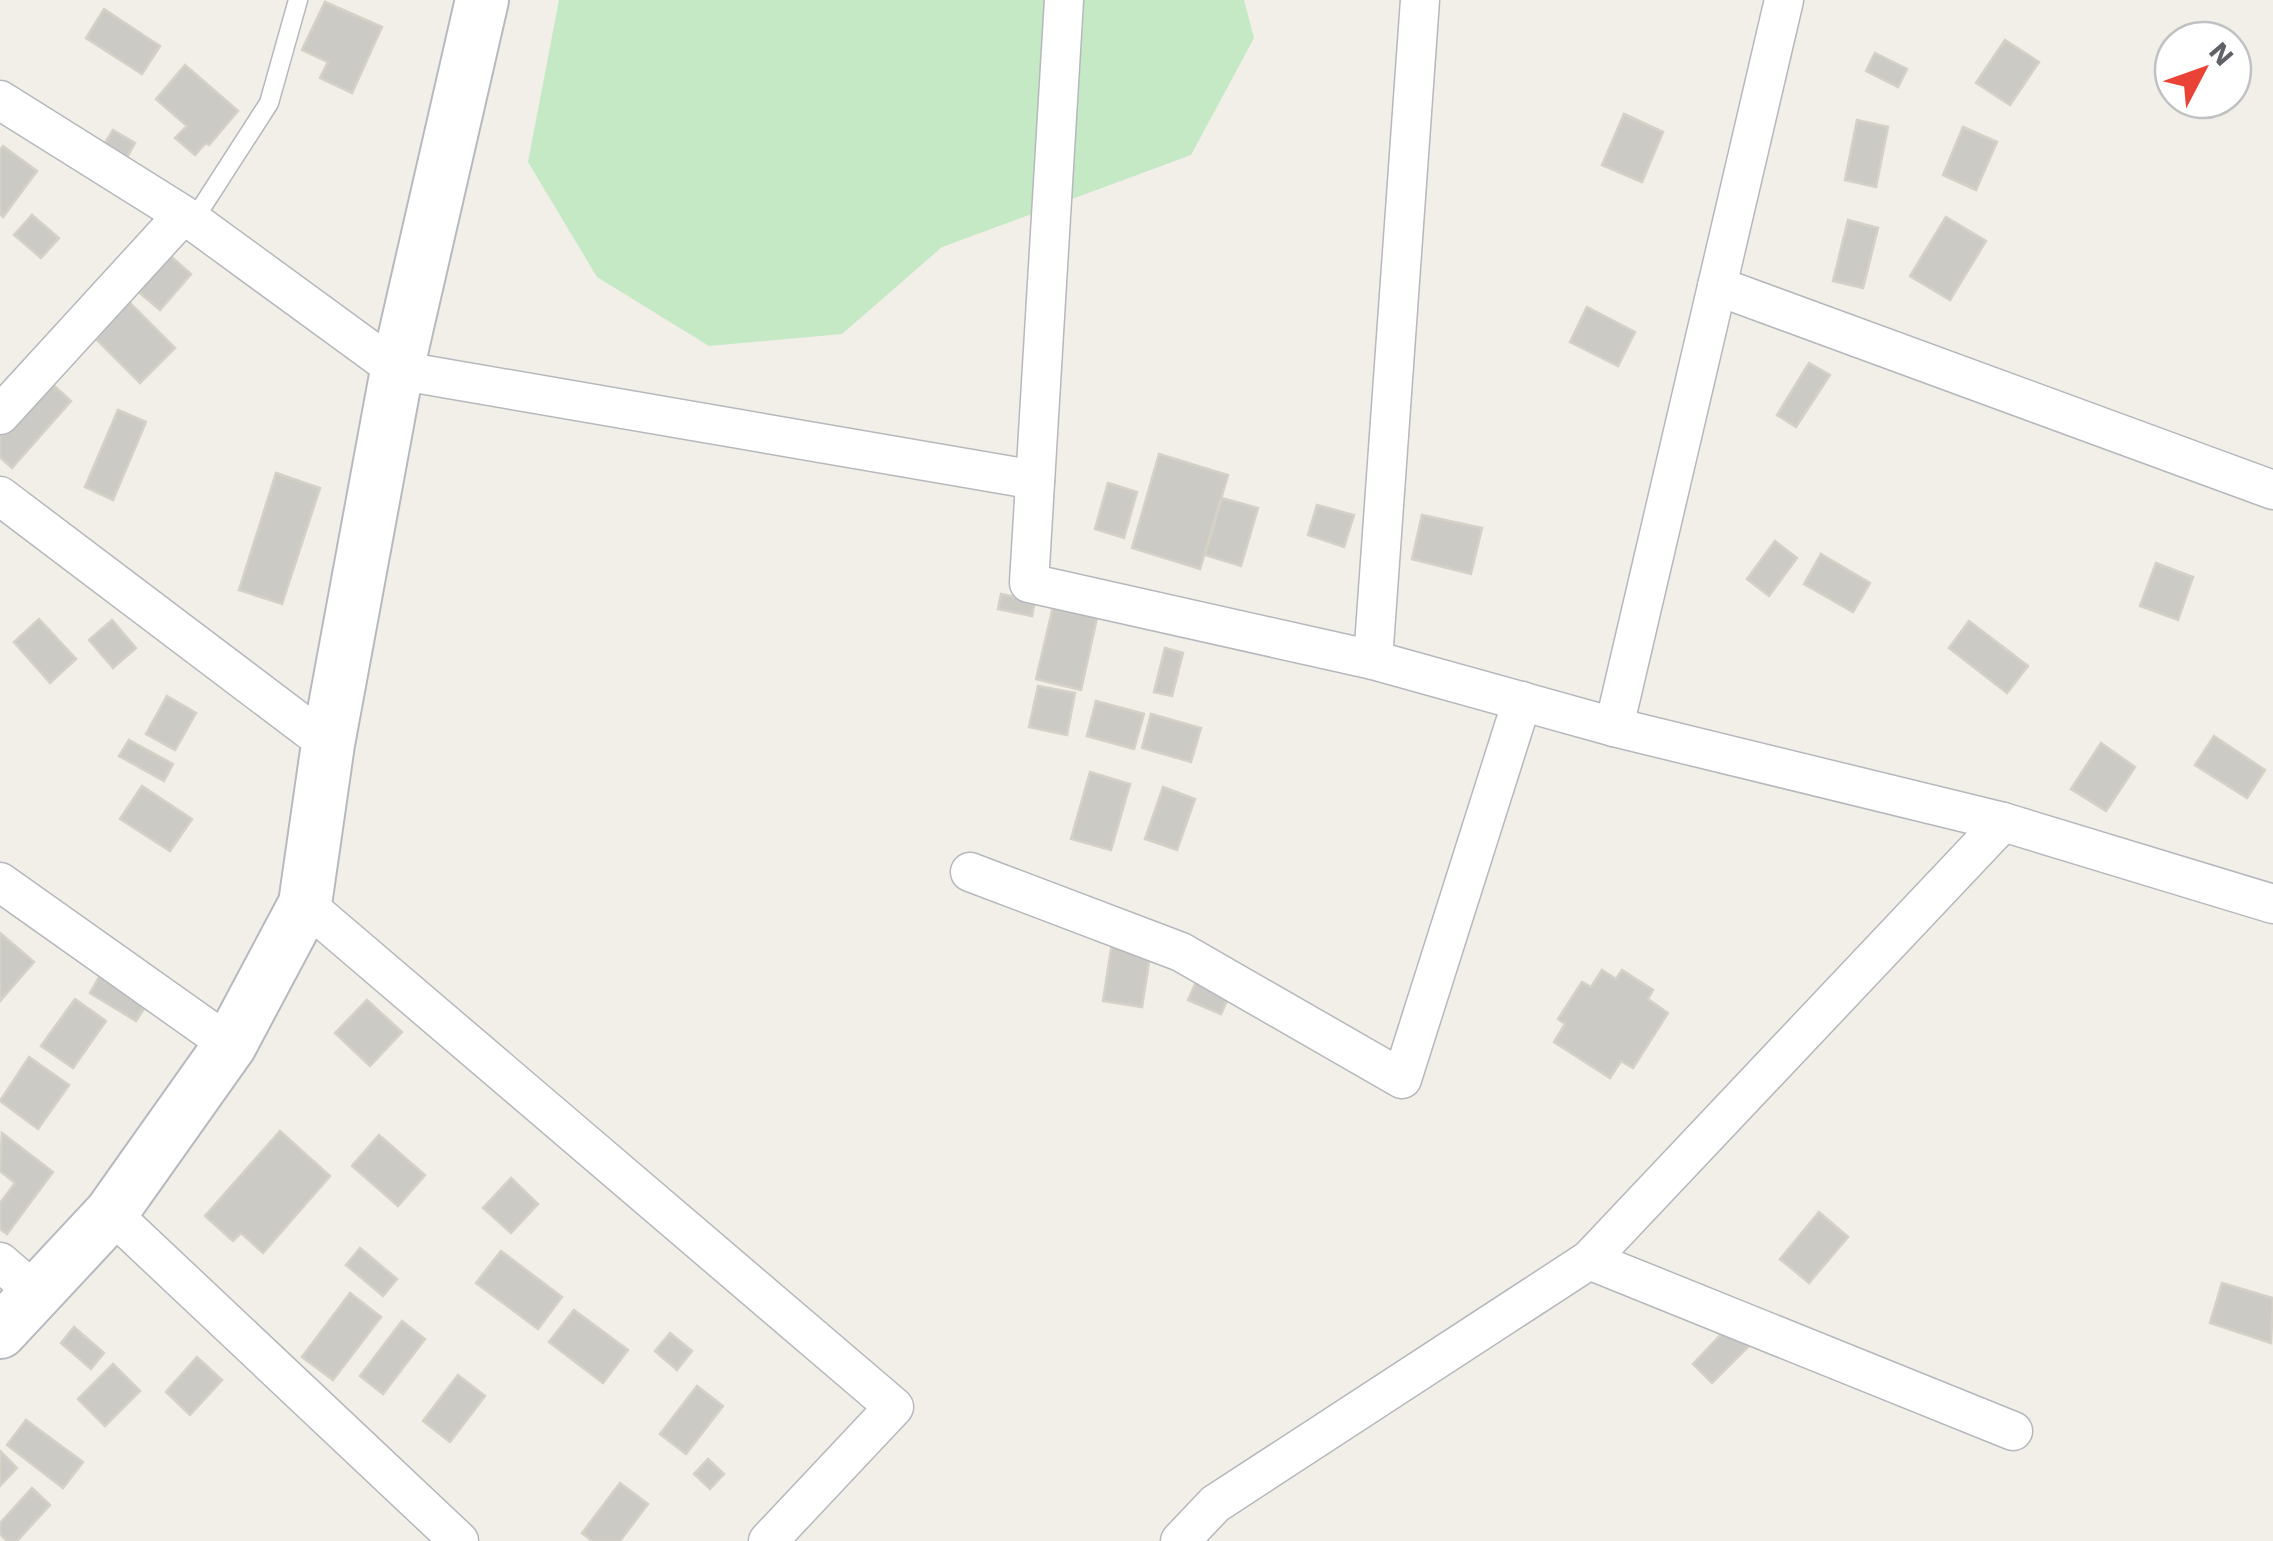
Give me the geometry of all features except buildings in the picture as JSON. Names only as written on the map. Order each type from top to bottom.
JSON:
[{"type":"street","points":[[0,1332],[18,1278],[110,1213],[230,1045],[305,904],[328,744],[396,370],[482,0]]},
{"type":"street","points":[[1064,0],[1029,583],[1374,660],[1614,727],[2003,822],[2273,904]]},
{"type":"street","points":[[1374,660],[1420,0]]},
{"type":"street","points":[[1614,727],[1784,0]]},
{"type":"street","points":[[0,100],[187,218],[396,370],[1035,480]]},
{"type":"street","points":[[0,416],[187,218]]},
{"type":"street","points":[[1717,286],[2273,490]]},
{"type":"street","points":[[0,496],[328,744]]},
{"type":"street","points":[[970,872],[1181,952],[1402,1079],[1522,701]]},
{"type":"street","points":[[1180,1541],[1215,1504],[1590,1260],[2003,822]]},
{"type":"street","points":[[0,882],[230,1045]]},
{"type":"street","points":[[305,904],[894,1407],[768,1541]]},
{"type":"street","points":[[110,1213],[460,1541]]},
{"type":"street","points":[[1590,1260],[2013,1431]]},
{"type":"lane","points":[[187,218],[270,103],[298,0]]},
{"type":"green space","points":[[559,0],[1244,0],[1254,38],[1191,155],[942,247],[842,334],[709,346],[597,277],[528,162]]}]
